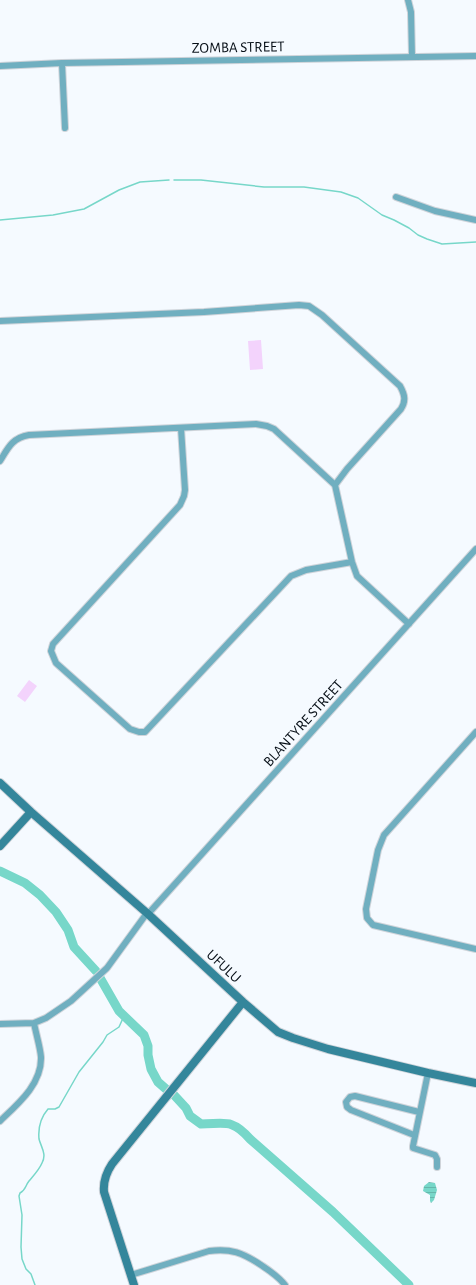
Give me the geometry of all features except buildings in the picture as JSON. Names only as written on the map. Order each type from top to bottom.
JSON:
[{"type":"street","points":[[408,0],[411,12],[412,57]]},
{"type":"street","name":"ZOMBA STREET","points":[[0,66],[62,63],[476,56]]},
{"type":"street","points":[[62,63],[65,128]]},
{"type":"street","points":[[396,197],[435,211],[476,220]]},
{"type":"street","points":[[0,321],[204,312],[299,305],[310,306],[322,315],[400,386],[404,392],[405,398],[401,409],[347,469],[335,485]]},
{"type":"street","points":[[0,461],[12,442],[24,436],[262,424],[274,429],[335,485],[352,562],[357,576],[409,624]]},
{"type":"street","points":[[181,428],[185,490],[180,506],[53,644],[51,651],[56,663],[130,729],[145,732],[291,576],[312,569],[352,562]]},
{"type":"street","name":"BLANTYRE STREET","points":[[34,1023],[46,1018],[71,1001],[104,971],[147,914],[476,549]]},
{"type":"street","points":[[476,732],[384,835],[378,850],[366,914],[369,922],[378,927],[403,931],[476,948]]},
{"type":"street","name":"UFULU","points":[[0,783],[243,1002],[269,1025],[285,1036],[328,1049],[476,1083]]},
{"type":"street","points":[[0,846],[31,812]]},
{"type":"street","points":[[134,1285],[105,1197],[103,1187],[105,1175],[112,1164],[243,1002]]},
{"type":"street","points":[[0,1024],[34,1023],[41,1068],[28,1092],[0,1121]]},
{"type":"street","points":[[428,1073],[414,1134],[413,1148],[435,1155],[437,1159],[436,1167]]},
{"type":"street","points":[[414,1134],[351,1110],[347,1107],[346,1102],[350,1097],[355,1096],[419,1112]]},
{"type":"street","points":[[131,1275],[209,1251],[218,1250],[238,1252],[247,1256],[276,1275],[285,1285]]},
{"type":"shaded area","points":[[261,340],[263,369],[250,370],[248,341]]},
{"type":"shaded area","points":[[29,680],[37,686],[25,702],[17,696]]},
{"type":"shaded area","points":[[429,1182],[435,1183],[437,1190],[434,1200],[431,1203],[430,1195],[423,1191],[424,1186]]},
{"type":"waterway","points":[[0,220],[53,215],[84,209],[119,190],[140,182],[169,180]]},
{"type":"waterway","points":[[174,180],[201,180],[264,187],[304,187],[341,192],[358,198],[382,215],[394,220],[427,239],[442,244],[476,242]]},
{"type":"waterway","points":[[0,871],[25,883],[40,895],[56,912],[68,930],[74,947],[96,971]]},
{"type":"waterway","points":[[99,976],[119,1011],[144,1035],[148,1046],[151,1069],[158,1082],[166,1089]]},
{"type":"waterway","points":[[35,1285],[31,1274],[26,1269],[22,1259],[22,1215],[19,1196],[41,1166],[44,1157],[39,1139],[40,1123],[48,1109],[55,1109],[59,1107],[79,1072],[107,1035],[119,1027],[124,1016]]},
{"type":"waterway","points":[[174,1095],[186,1108],[190,1116],[201,1124],[222,1123],[233,1125],[244,1132],[333,1212],[409,1285]]}]
